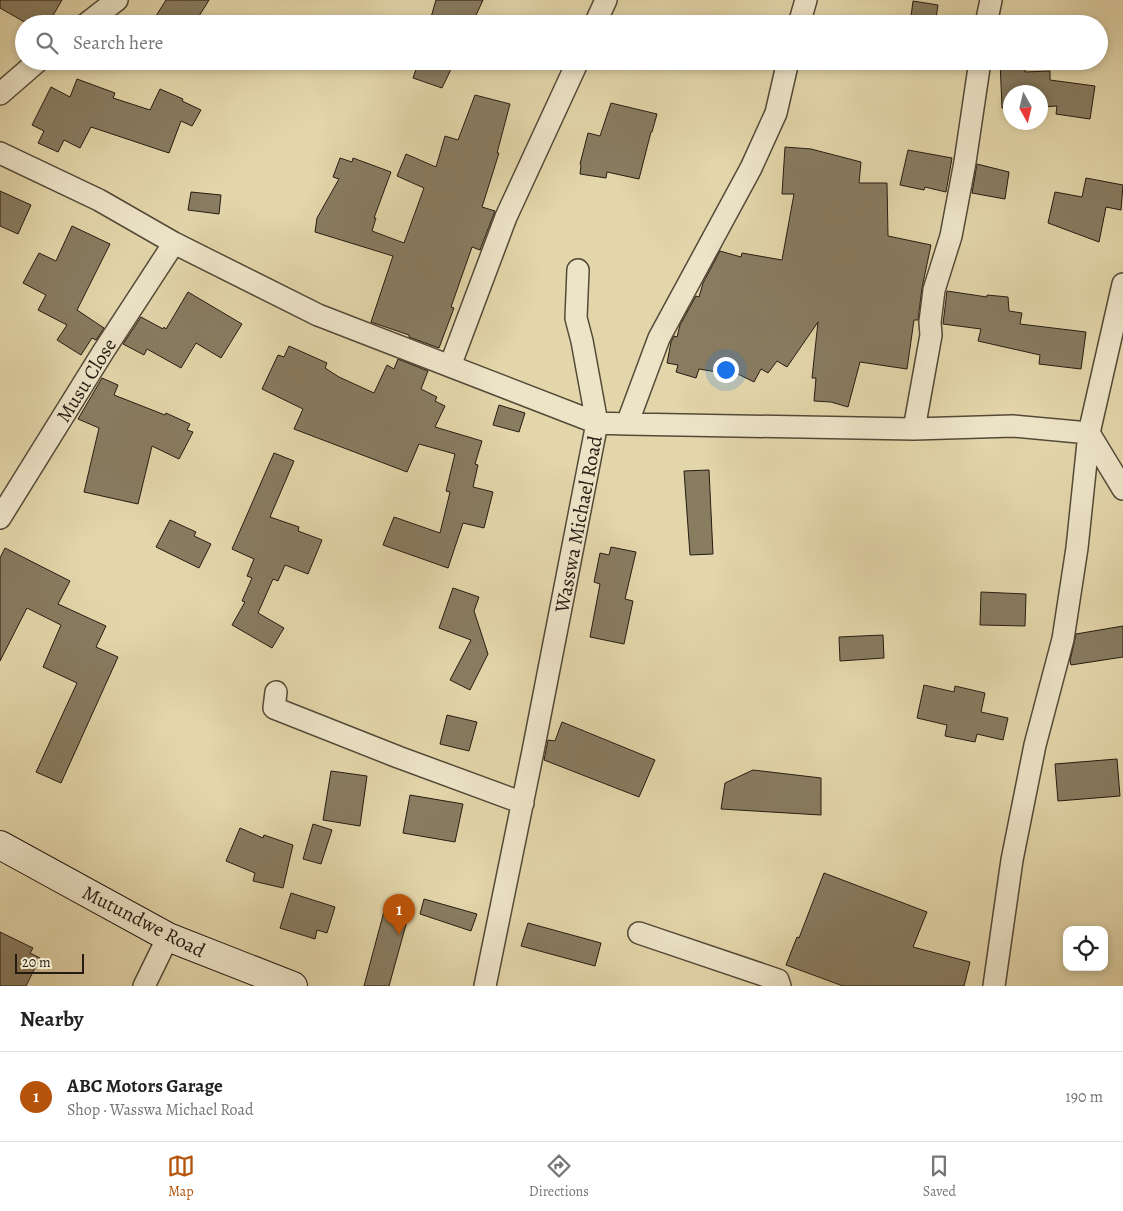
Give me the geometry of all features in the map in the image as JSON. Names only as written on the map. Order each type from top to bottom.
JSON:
[{"type":"main road","name":"Mutundwe Road","points":[[0,845],[168,937],[293,986]]},
{"type":"street","points":[[98,15],[117,0]]},
{"type":"street","points":[[599,15],[606,0]]},
{"type":"street","points":[[802,15],[806,0]]},
{"type":"street","points":[[988,15],[991,0]]},
{"type":"street","points":[[0,94],[28,70]]},
{"type":"street","points":[[450,366],[506,217],[574,70]]},
{"type":"street","name":"Wasswa Michael Road","points":[[485,986],[523,803],[597,423],[627,424],[660,338],[751,168],[776,113],[786,70]]},
{"type":"street","points":[[914,429],[931,335],[930,322],[934,290],[951,236],[965,162],[979,70]]},
{"type":"street","points":[[0,153],[99,200],[174,243],[318,315],[597,423]]},
{"type":"street","name":"Musu Close","points":[[2,506],[174,243]]},
{"type":"street","points":[[578,270],[576,318],[597,423]]},
{"type":"street","points":[[994,986],[1012,860],[1035,745],[1064,639],[1077,548],[1090,433],[1123,284]]},
{"type":"street","points":[[627,424],[914,429],[1013,426],[1090,433]]},
{"type":"street","points":[[1090,433],[1123,489]]},
{"type":"street","points":[[276,692],[274,708],[398,757],[523,803]]},
{"type":"street","points":[[639,933],[778,980],[780,986]]},
{"type":"street","points":[[144,986],[168,937]]},
{"type":"building","points":[[0,0],[62,0],[53,15],[15,15],[15,17],[0,8]]},
{"type":"building","points":[[166,0],[209,0],[200,15],[157,15]]},
{"type":"building","points":[[436,0],[483,0],[476,15],[432,15]]},
{"type":"building","points":[[913,1],[938,5],[936,15],[911,15]]},
{"type":"building","points":[[416,70],[451,70],[442,88],[413,78]]},
{"type":"building","points":[[1000,70],[1025,70],[1025,72],[1050,71],[1050,80],[1095,86],[1090,119],[1056,114],[1057,106],[1048,107],[1048,85],[1003,85],[1003,108]]},
{"type":"building","points":[[77,79],[115,93],[113,98],[150,110],[160,89],[183,99],[182,101],[201,110],[192,126],[181,121],[169,153],[91,127],[80,148],[64,140],[58,152],[38,143],[44,131],[32,125],[51,87],[70,97]]},
{"type":"building","points":[[475,95],[510,104],[497,153],[499,153],[482,207],[495,211],[480,250],[472,247],[451,307],[454,308],[439,348],[371,322],[393,256],[315,232],[317,218],[339,179],[333,177],[340,158],[352,162],[353,158],[391,172],[374,218],[376,218],[372,231],[404,243],[424,188],[397,176],[406,154],[436,167],[445,136],[458,140]]},
{"type":"building","points":[[611,103],[657,114],[639,179],[607,172],[606,178],[580,174],[580,164],[588,133],[600,136]]},
{"type":"building","points":[[785,147],[811,149],[861,162],[859,183],[887,183],[888,236],[931,245],[922,288],[918,320],[914,320],[907,369],[860,362],[848,407],[831,402],[814,401],[816,378],[812,378],[818,322],[787,367],[777,361],[768,373],[761,369],[754,382],[718,364],[717,372],[699,369],[696,378],[676,372],[678,365],[667,363],[671,342],[674,336],[677,337],[680,325],[696,296],[699,297],[703,283],[720,251],[741,257],[742,253],[782,260],[794,194],[782,194]]},
{"type":"building","points":[[908,150],[952,158],[946,192],[925,187],[924,190],[900,185]]},
{"type":"building","points":[[977,164],[1009,172],[1005,199],[972,193]]},
{"type":"building","points":[[1086,178],[1123,185],[1121,210],[1106,207],[1099,242],[1048,223],[1055,192],[1082,197]]},
{"type":"building","points":[[0,191],[31,205],[18,234],[0,226]]},
{"type":"building","points":[[191,192],[221,195],[219,214],[188,210]]},
{"type":"building","points":[[72,226],[110,244],[77,310],[104,328],[96,340],[92,338],[81,355],[57,340],[67,325],[38,310],[46,295],[23,283],[39,253],[56,261]]},
{"type":"building","points":[[947,291],[987,297],[987,295],[1008,297],[1009,311],[1022,313],[1020,324],[1086,332],[1081,369],[1039,364],[1040,355],[978,341],[981,329],[943,324]]},
{"type":"building","points":[[188,292],[242,324],[221,358],[196,343],[181,368],[147,349],[144,355],[123,344],[141,317],[166,329]]},
{"type":"building","points":[[289,346],[327,363],[325,368],[339,377],[374,393],[387,365],[394,369],[398,359],[428,371],[421,389],[437,397],[435,401],[445,406],[435,427],[482,441],[475,464],[478,465],[473,487],[493,492],[484,528],[463,523],[448,568],[383,545],[394,517],[440,533],[450,492],[446,491],[455,454],[419,444],[407,472],[294,429],[303,409],[262,389],[278,355],[284,357]]},
{"type":"building","points":[[102,378],[118,385],[114,395],[165,415],[166,413],[190,424],[187,430],[193,432],[179,459],[152,446],[138,504],[84,492],[99,428],[78,419]]},
{"type":"building","points":[[499,405],[525,413],[519,432],[493,425]]},
{"type":"building","points":[[274,453],[294,461],[270,517],[299,527],[298,531],[322,540],[308,574],[285,565],[278,581],[273,579],[258,613],[284,628],[272,648],[232,625],[245,602],[242,601],[252,578],[247,576],[254,559],[232,549]]},
{"type":"building","points":[[709,470],[713,554],[690,555],[684,471]]},
{"type":"building","points":[[170,520],[196,532],[194,536],[211,544],[199,568],[156,547]]},
{"type":"building","points":[[611,547],[636,552],[625,599],[633,601],[624,644],[590,637],[600,584],[594,582],[600,553],[609,555]]},
{"type":"building","points":[[5,548],[70,581],[58,604],[106,626],[96,647],[118,657],[61,783],[36,772],[77,683],[43,667],[61,625],[27,608],[0,661],[0,558]]},
{"type":"building","points":[[453,588],[479,597],[474,611],[488,654],[470,690],[450,680],[471,640],[439,628]]},
{"type":"building","points":[[981,592],[1026,594],[1025,626],[980,625]]},
{"type":"building","points":[[1123,626],[1123,657],[1071,665],[1070,661],[1076,634]]},
{"type":"building","points":[[883,635],[884,658],[840,661],[839,637]]},
{"type":"building","points":[[924,685],[954,692],[955,686],[985,693],[981,712],[1008,718],[1003,740],[977,734],[975,742],[945,736],[947,725],[917,718]]},
{"type":"building","points":[[447,715],[477,722],[469,751],[440,744]]},
{"type":"building","points":[[562,722],[655,760],[639,797],[544,760],[548,740],[555,741]]},
{"type":"building","points":[[1117,759],[1120,796],[1058,801],[1055,764]]},
{"type":"building","points":[[753,770],[821,778],[821,815],[721,809],[725,783]]},
{"type":"building","points":[[331,771],[367,776],[360,826],[323,820]]},
{"type":"building","points":[[410,795],[463,804],[455,842],[403,833]]},
{"type":"building","points":[[313,824],[332,830],[321,864],[303,859]]},
{"type":"building","points":[[240,828],[263,838],[264,835],[293,845],[283,888],[253,881],[255,873],[226,861]]},
{"type":"building","points":[[824,873],[927,912],[913,947],[970,962],[964,986],[843,986],[786,965],[797,937],[799,938]]},
{"type":"building","points":[[291,893],[335,907],[327,933],[317,930],[315,939],[280,928]]},
{"type":"building","points":[[424,899],[477,914],[471,931],[420,914]]},
{"type":"building","points":[[386,904],[410,910],[389,986],[364,986]]},
{"type":"building","points":[[528,923],[601,943],[595,966],[521,946]]},
{"type":"building","points":[[0,932],[33,948],[30,953],[40,958],[26,986],[0,986]]},
{"type":"place","name":"ABC Motors Garage","points":[[399,935]]}]
